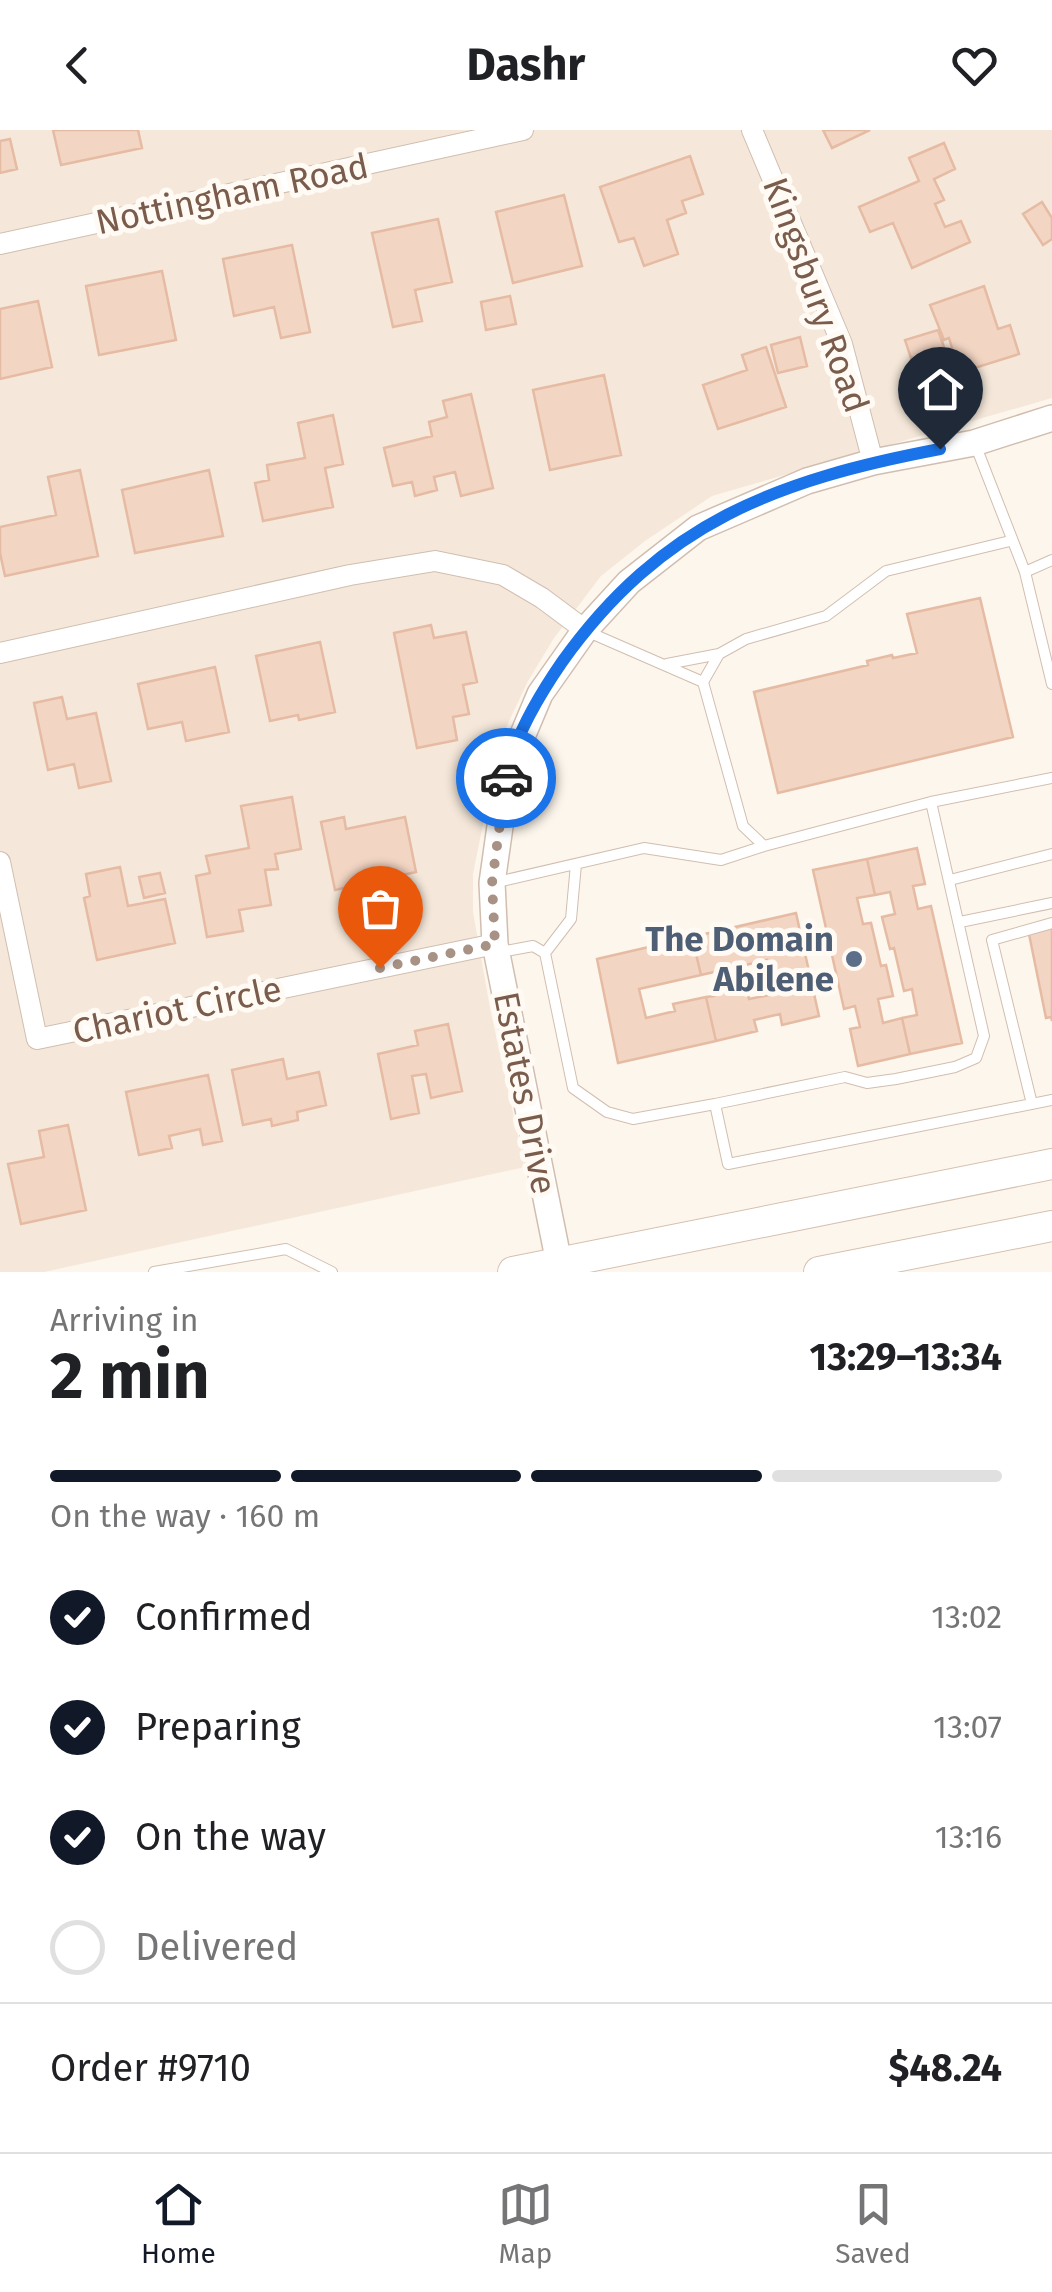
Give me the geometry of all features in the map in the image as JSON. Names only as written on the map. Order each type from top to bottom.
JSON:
[{"type":"main road","points":[[513,1272],[560,1268],[1052,1164]]},
{"type":"main road","points":[[819,1272],[1052,1226]]},
{"type":"street","name":"Nottingham Road","points":[[0,244],[523,130]]},
{"type":"street","name":"Kingsbury Road","points":[[752,130],[842,344],[873,462]]},
{"type":"street","name":"Estates Drive","points":[[560,1268],[496,948],[492,883],[508,770],[540,694],[585,630],[629,582],[698,528],[807,481],[873,462],[974,443],[1052,418]]},
{"type":"street","points":[[0,653],[350,575],[435,560],[504,575],[585,630]]},
{"type":"street","name":"Chariot Circle","points":[[0,862],[37,1040],[496,948]]},
{"type":"lane","points":[[974,443],[1025,572],[1052,684]]},
{"type":"lane","points":[[663,665],[720,654],[746,638],[826,616],[886,572],[1010,540]]},
{"type":"lane","points":[[1025,572],[1052,560]]},
{"type":"lane","points":[[585,630],[702,682]]},
{"type":"lane","points":[[720,654],[702,682],[743,826],[764,846]]},
{"type":"lane","points":[[492,883],[644,848],[720,860],[931,802],[1052,778]]},
{"type":"lane","points":[[496,948],[533,946],[545,953],[573,1088],[608,1112],[632,1119],[845,1077],[867,1084],[955,1067],[976,1058],[984,1036],[931,802]]},
{"type":"lane","points":[[950,880],[1052,854]]},
{"type":"lane","points":[[545,953],[571,920],[576,864]]},
{"type":"lane","points":[[960,922],[1052,903]]},
{"type":"lane","points":[[1032,1104],[992,940],[1052,923]]},
{"type":"lane","points":[[714,1104],[728,1164],[1052,1100]]},
{"type":"lane","points":[[154,1272],[286,1249],[332,1272]]},
{"type":"shaded area","points":[[0,130],[1052,130],[1052,398],[712,496],[601,576],[554,638],[528,681],[500,740],[473,874],[473,912],[490,1008],[525,1167],[44,1272],[0,1272]]},
{"type":"building","points":[[53,130],[138,130],[142,148],[61,165]]},
{"type":"building","points":[[823,130],[870,130],[832,148]]},
{"type":"building","points":[[10,139],[17,169],[0,173],[0,141]]},
{"type":"building","points":[[944,143],[955,169],[934,179],[944,200],[935,204],[945,227],[961,221],[970,242],[912,268],[893,223],[870,232],[859,207],[919,181],[909,158]]},
{"type":"building","points":[[690,156],[703,194],[682,201],[686,213],[667,220],[678,254],[644,266],[634,238],[619,242],[600,187]]},
{"type":"building","points":[[564,195],[582,266],[513,283],[496,212]]},
{"type":"building","points":[[1042,202],[1052,218],[1052,239],[1043,245],[1023,214]]},
{"type":"building","points":[[438,219],[452,282],[415,290],[422,321],[393,327],[372,233]]},
{"type":"building","points":[[292,245],[310,332],[281,338],[274,307],[234,316],[223,259]]},
{"type":"building","points":[[162,271],[176,340],[99,355],[86,286]]},
{"type":"building","points":[[984,286],[998,329],[1010,325],[1019,354],[962,372],[961,368],[947,373],[944,362],[921,370],[917,357],[911,358],[905,340],[938,330],[945,350],[952,348],[949,338],[944,340],[930,305]]},
{"type":"building","points":[[510,296],[516,324],[486,330],[481,302]]},
{"type":"building","points":[[38,301],[52,367],[0,379],[0,309]]},
{"type":"building","points":[[800,337],[807,366],[778,373],[771,345]]},
{"type":"building","points":[[766,347],[786,407],[718,429],[703,385],[747,370],[742,355]]},
{"type":"building","points":[[604,375],[621,455],[550,470],[533,390]]},
{"type":"building","points":[[471,394],[493,488],[461,496],[455,472],[434,477],[437,490],[415,496],[412,482],[393,486],[384,448],[432,436],[429,422],[447,417],[443,401]]},
{"type":"building","points":[[333,415],[343,464],[325,468],[333,507],[263,521],[255,483],[269,480],[267,465],[305,458],[298,423]]},
{"type":"building","points":[[80,470],[98,556],[5,576],[0,527],[56,515],[48,477]]},
{"type":"building","points":[[209,470],[223,536],[135,553],[122,490]]},
{"type":"building","points":[[980,598],[1013,737],[778,793],[754,692],[868,665],[867,661],[892,655],[893,658],[917,653],[907,614]]},
{"type":"building","points":[[431,625],[434,638],[466,632],[477,682],[463,685],[469,714],[453,717],[457,740],[417,748],[394,633]]},
{"type":"building","points":[[320,642],[335,712],[270,721],[256,656]]},
{"type":"building","points":[[215,667],[229,732],[186,741],[182,722],[148,729],[138,684]]},
{"type":"building","points":[[62,697],[67,719],[96,713],[111,781],[79,788],[74,764],[48,770],[34,703]]},
{"type":"building","points":[[292,797],[301,849],[275,854],[278,869],[265,870],[271,905],[239,910],[243,931],[207,937],[196,876],[210,873],[206,856],[249,848],[241,806]]},
{"type":"building","points":[[344,817],[346,829],[405,817],[416,872],[335,890],[321,822]]},
{"type":"building","points":[[917,848],[925,884],[913,886],[918,909],[931,906],[962,1043],[910,1054],[902,1018],[917,1015],[912,989],[904,991],[882,917],[895,914],[890,892],[875,895],[867,859]]},
{"type":"building","points":[[867,859],[875,895],[857,898],[863,924],[871,923],[893,996],[878,999],[883,1023],[902,1018],[910,1054],[858,1066],[850,1029],[860,1027],[855,1006],[844,1009],[813,870]]},
{"type":"building","points":[[120,867],[128,906],[165,899],[175,943],[97,960],[84,898],[90,896],[86,874]]},
{"type":"building","points":[[160,873],[165,893],[144,898],[139,877]]},
{"type":"building","points":[[796,913],[819,1016],[782,1025],[780,1014],[754,1020],[757,1031],[716,1041],[706,997],[714,996],[713,991],[746,984],[749,999],[774,994],[767,960],[701,975],[692,937]]},
{"type":"building","points":[[1052,928],[1052,1021],[1051,1017],[1046,1018],[1029,934]]},
{"type":"building","points":[[692,937],[701,975],[639,989],[646,1018],[675,1011],[673,1004],[706,997],[716,1041],[618,1063],[597,959]]},
{"type":"building","points":[[448,1024],[462,1091],[431,1098],[426,1074],[412,1076],[419,1113],[391,1119],[378,1054],[418,1045],[415,1031]]},
{"type":"building","points":[[283,1059],[287,1079],[319,1072],[326,1105],[297,1112],[298,1120],[272,1126],[271,1119],[243,1125],[232,1070]]},
{"type":"building","points":[[208,1075],[222,1141],[203,1145],[200,1129],[169,1136],[172,1148],[139,1155],[126,1092]]},
{"type":"building","points":[[68,1125],[86,1210],[21,1224],[8,1164],[44,1157],[39,1131]]},
{"type":"way so far","points":[[380,968],[495,944],[492,883],[506,778]]},
{"type":"place","name":"The Domain Abilene","points":[[854,959]]},
{"type":"route","points":[[506,778],[540,694],[585,630],[629,582],[698,528],[807,481],[873,462],[940,449]]}]
